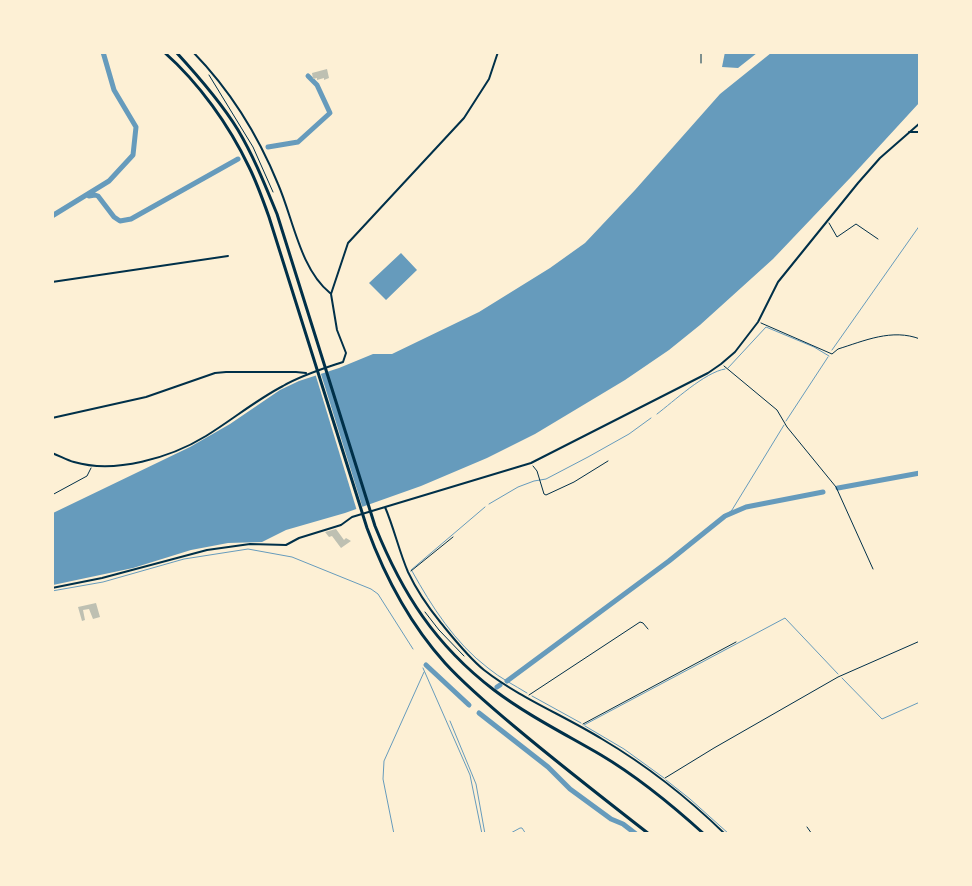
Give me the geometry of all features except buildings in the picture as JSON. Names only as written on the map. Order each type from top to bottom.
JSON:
[{"type":"main road","points":[[164,52],[210,103],[232,135],[249,167],[269,217],[367,528],[384,570],[401,602],[422,634],[444,662],[488,705],[557,763],[650,834]]},
{"type":"main road","points":[[176,52],[216,97],[238,130],[257,165],[277,214],[374,526],[392,567],[410,599],[431,629],[478,677],[506,699],[603,756],[646,786],[704,834]]},
{"type":"street","points":[[193,52],[230,95],[262,149],[279,184],[301,248],[314,275],[331,294]]},
{"type":"street","points":[[52,453],[74,462],[93,465],[131,463],[172,453],[204,437],[283,386],[308,374],[343,362],[346,353],[337,330],[331,294],[348,242],[464,118],[489,79],[498,52]]},
{"type":"street","points":[[52,588],[102,578],[207,550],[250,544],[286,545],[299,538],[341,525],[352,518],[531,463],[708,373],[735,352],[758,322],[778,282],[827,220],[880,158],[920,123]]},
{"type":"street","points":[[909,132],[920,132]]},
{"type":"street","points":[[52,282],[228,256]]},
{"type":"street","points":[[52,418],[146,397],[220,372],[296,372],[308,374]]},
{"type":"street","points":[[385,508],[409,573],[436,616],[471,658],[484,670],[526,697],[581,726],[641,764],[725,834]]},
{"type":"path","points":[[701,52],[701,63]]},
{"type":"path","points":[[827,220],[837,236],[856,224],[878,240]]},
{"type":"path","points":[[758,322],[832,354],[838,350],[884,335],[920,338]]},
{"type":"path","points":[[721,364],[777,410],[787,427],[836,487],[874,570]]},
{"type":"path","points":[[531,463],[546,495],[574,482],[608,461]]},
{"type":"path","points":[[52,495],[86,476],[93,465]]},
{"type":"path","points":[[409,573],[453,537]]},
{"type":"path","points":[[526,697],[640,622],[648,629]]},
{"type":"path","points":[[662,780],[838,677],[920,641]]},
{"type":"path","points":[[581,726],[736,642]]},
{"type":"path","points":[[807,827],[812,834]]},
{"type":"water","points":[[725,52],[757,53],[738,68],[722,67]]},
{"type":"water","points":[[771,53],[919,53],[919,103],[773,259],[700,325],[669,350],[625,380],[535,434],[487,458],[421,486],[345,513],[286,530],[262,542],[228,543],[191,550],[133,568],[53,585],[53,513],[190,447],[230,424],[280,390],[299,381],[373,354],[392,354],[479,312],[550,268],[585,243],[720,94]]},
{"type":"water","points":[[401,253],[417,270],[386,300],[369,283]]},
{"type":"pier","points":[[320,371],[363,509],[357,511],[315,373]]},
{"type":"waterway","points":[[52,216],[109,181],[133,155],[136,127],[114,90],[103,52]]},
{"type":"waterway","points":[[268,147],[298,142],[330,113],[317,85],[308,76]]},
{"type":"waterway","points":[[89,196],[98,196],[114,217],[120,221],[131,219],[238,159]]},
{"type":"waterway","points":[[832,350],[920,225]]},
{"type":"waterway","points":[[728,368],[766,327],[814,347],[829,356]]},
{"type":"waterway","points":[[786,421],[828,357]]},
{"type":"waterway","points":[[657,414],[699,381],[717,371],[725,369]]},
{"type":"waterway","points":[[489,504],[518,487],[546,479],[588,457],[629,434],[651,418]]},
{"type":"waterway","points":[[725,516],[732,510],[784,425]]},
{"type":"waterway","points":[[838,488],[920,473]]},
{"type":"waterway","points":[[507,681],[669,561],[725,516],[746,507],[823,492]]},
{"type":"waterway","points":[[411,570],[485,507]]},
{"type":"waterway","points":[[52,591],[103,582],[184,559],[248,549],[292,557],[371,589],[378,594],[413,649]]},
{"type":"waterway","points":[[412,571],[445,624],[465,647],[493,672],[527,693]]},
{"type":"waterway","points":[[584,725],[785,618],[838,674]]},
{"type":"waterway","points":[[426,665],[469,705]]},
{"type":"waterway","points":[[423,668],[470,775],[482,834]]},
{"type":"waterway","points":[[394,834],[383,779],[384,761],[424,672]]},
{"type":"waterway","points":[[842,678],[882,719],[920,702]]},
{"type":"waterway","points":[[532,696],[581,723]]},
{"type":"waterway","points":[[479,713],[548,767],[570,789],[611,819],[623,824],[636,834]]},
{"type":"waterway","points":[[450,721],[476,784],[485,834]]},
{"type":"waterway","points":[[585,726],[624,749],[664,778]]},
{"type":"waterway","points":[[666,780],[729,834]]},
{"type":"waterway","points":[[509,834],[520,828],[526,834]]}]
